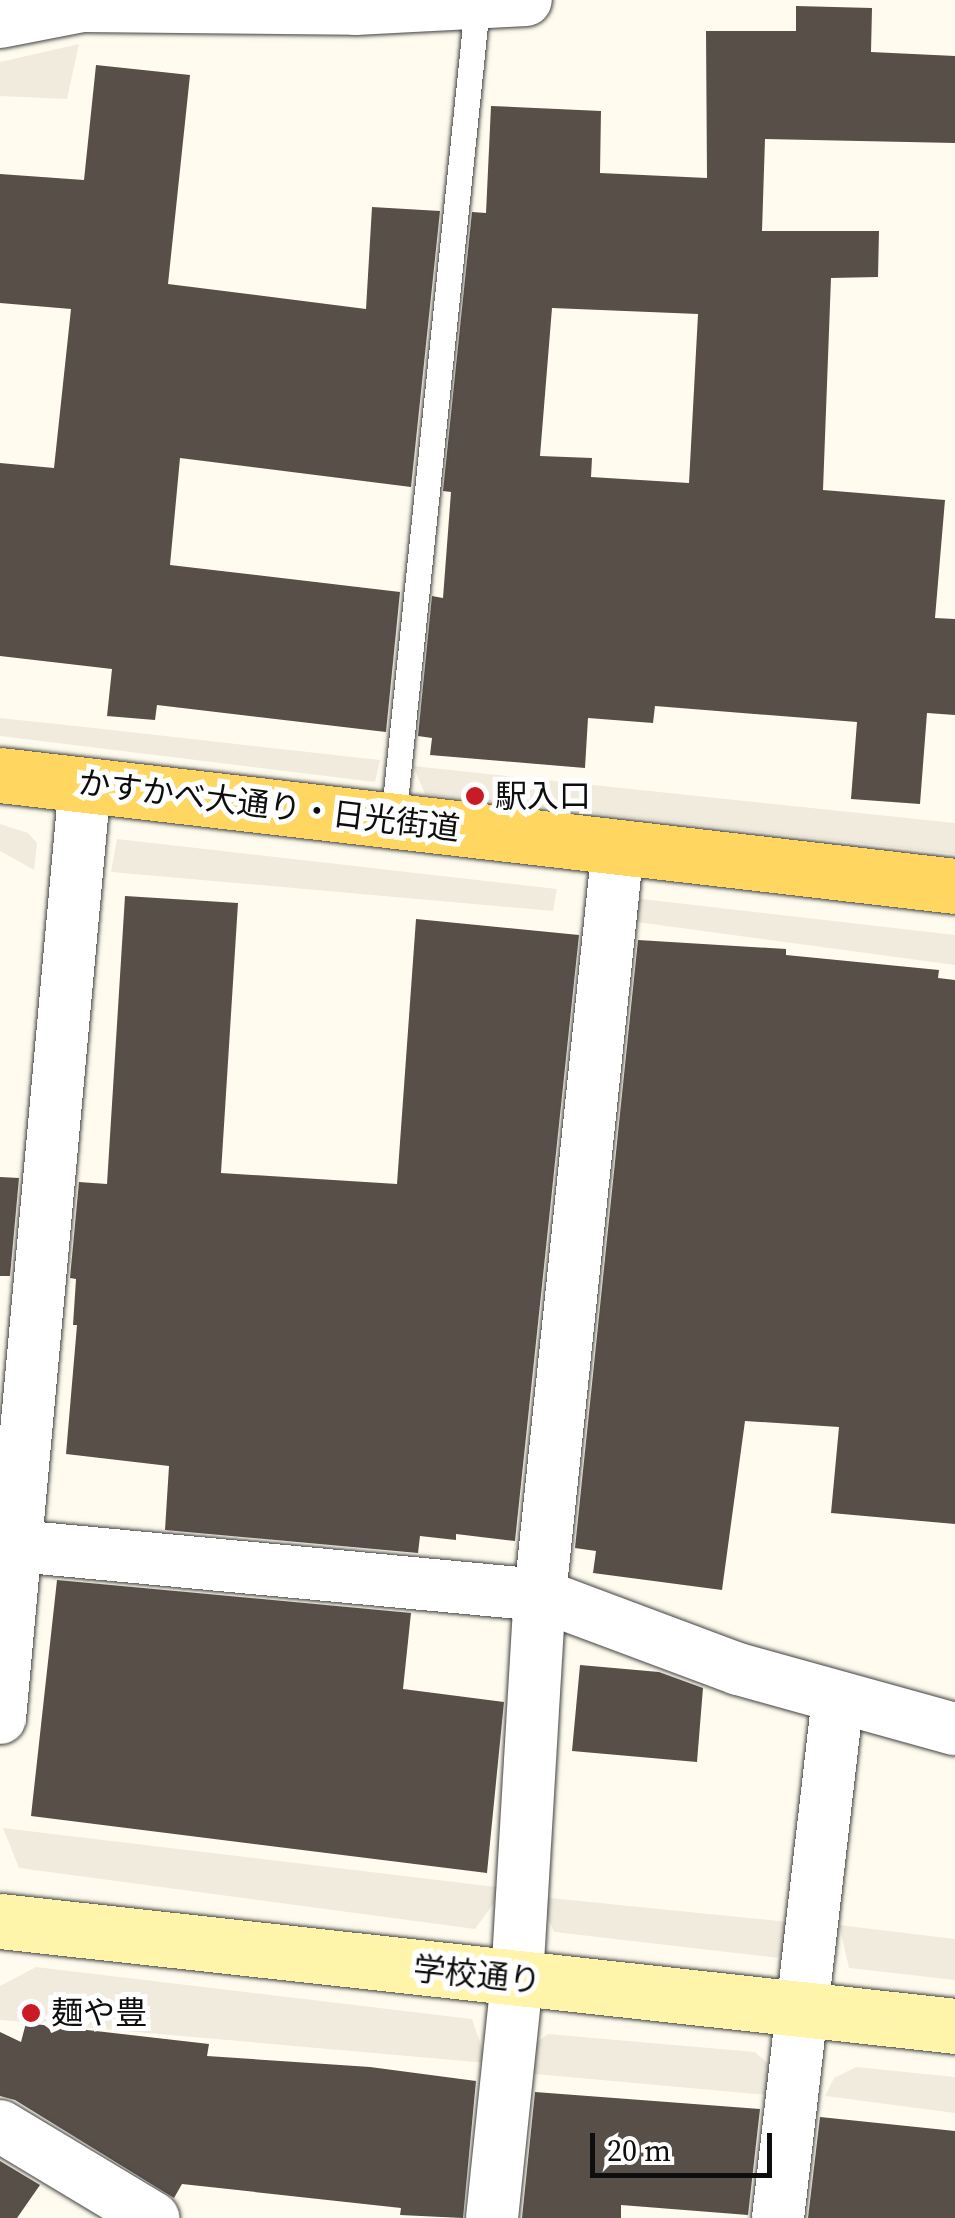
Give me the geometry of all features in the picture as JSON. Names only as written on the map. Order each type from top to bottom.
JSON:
[{"type":"main road","name":"かすかべ大通り・日光街道","points":[[0,774],[955,886]]},
{"type":"street","points":[[0,22],[82,6],[355,10],[502,2]]},
{"type":"street","points":[[0,1718],[85,784]]},
{"type":"street","points":[[492,2218],[516,1980],[540,1595],[618,847]]},
{"type":"street","points":[[17,1546],[540,1595],[738,1670],[955,1730]]},
{"type":"street","points":[[778,2218],[838,1697]]},
{"type":"street","name":"学校通り","points":[[0,1921],[955,2026]]},
{"type":"street","points":[[0,2126],[153,2218]]},
{"type":"lane","points":[[394,821],[502,2]]},
{"type":"shaded area","points":[[79,44],[67,99],[0,96],[0,62]]},
{"type":"shaded area","points":[[0,718],[380,760],[375,782],[0,736]]},
{"type":"shaded area","points":[[413,766],[955,823],[955,854],[425,794]]},
{"type":"shaded area","points":[[0,824],[28,833],[37,843],[34,870],[0,851]]},
{"type":"shaded area","points":[[117,839],[557,889],[553,911],[111,872]]},
{"type":"shaded area","points":[[633,898],[955,935],[955,965],[629,921]]},
{"type":"shaded area","points":[[3,1828],[505,1888],[475,1929],[19,1868]]},
{"type":"shaded area","points":[[540,1897],[799,1923],[779,1958],[554,1932]]},
{"type":"shaded area","points":[[839,1925],[955,1939],[955,1980],[849,1968]]},
{"type":"shaded area","points":[[36,1967],[472,2019],[487,2063],[0,2020],[0,1986]]},
{"type":"shaded area","points":[[548,2034],[755,2052],[780,2074],[779,2096],[524,2073],[522,2053]]},
{"type":"shaded area","points":[[856,2067],[955,2077],[955,2113],[825,2096],[834,2078]]},
{"type":"building","points":[[796,6],[872,8],[871,52],[955,56],[955,143],[765,139],[762,231],[879,231],[878,277],[831,278],[823,490],[945,500],[935,618],[955,619],[955,715],[927,713],[920,804],[851,799],[857,722],[655,706],[653,723],[588,718],[585,768],[430,755],[432,738],[418,736],[432,596],[443,598],[451,492],[443,491],[472,212],[486,213],[491,106],[601,111],[600,173],[707,178],[706,31],[796,31]],"holes":[[[552,308],[698,314],[689,483],[591,477],[592,458],[540,456]]]},
{"type":"building","points":[[96,65],[190,75],[168,284],[366,309],[372,207],[440,211],[411,487],[180,458],[170,565],[400,592],[386,732],[157,705],[155,720],[107,716],[112,669],[0,656],[0,463],[54,468],[71,309],[0,303],[0,174],[84,180]]},
{"type":"building","points":[[125,896],[238,903],[221,1173],[397,1184],[416,919],[579,935],[515,1541],[456,1534],[456,1540],[420,1536],[418,1553],[165,1530],[169,1466],[66,1454],[77,1325],[73,1325],[76,1279],[70,1278],[79,1182],[107,1184]]},
{"type":"building","points":[[638,940],[786,949],[786,955],[939,970],[938,978],[955,980],[955,1524],[831,1513],[839,1427],[745,1421],[722,1590],[593,1573],[596,1551],[575,1548]]},
{"type":"building","points":[[0,1177],[19,1178],[10,1276],[0,1276]]},
{"type":"building","points":[[57,1580],[411,1613],[403,1689],[504,1702],[487,1873],[31,1816]]},
{"type":"building","points":[[580,1665],[659,1672],[703,1688],[697,1762],[572,1751]]},
{"type":"building","points":[[26,2023],[209,2044],[207,2056],[370,2067],[476,2081],[463,2218],[400,2215],[401,2208],[182,2184],[174,2198],[15,2100],[0,2096],[0,2032],[21,2042]]},
{"type":"building","points":[[535,2092],[760,2109],[748,2215],[621,2205],[621,2218],[522,2218]]},
{"type":"building","points":[[820,2117],[955,2131],[955,2218],[808,2218]]},
{"type":"building","points":[[0,2161],[40,2185],[17,2218],[0,2218]]},
{"type":"place","name":"駅入口","points":[[475,796]]},
{"type":"place","name":"麺や豊","points":[[31,2013]]}]
